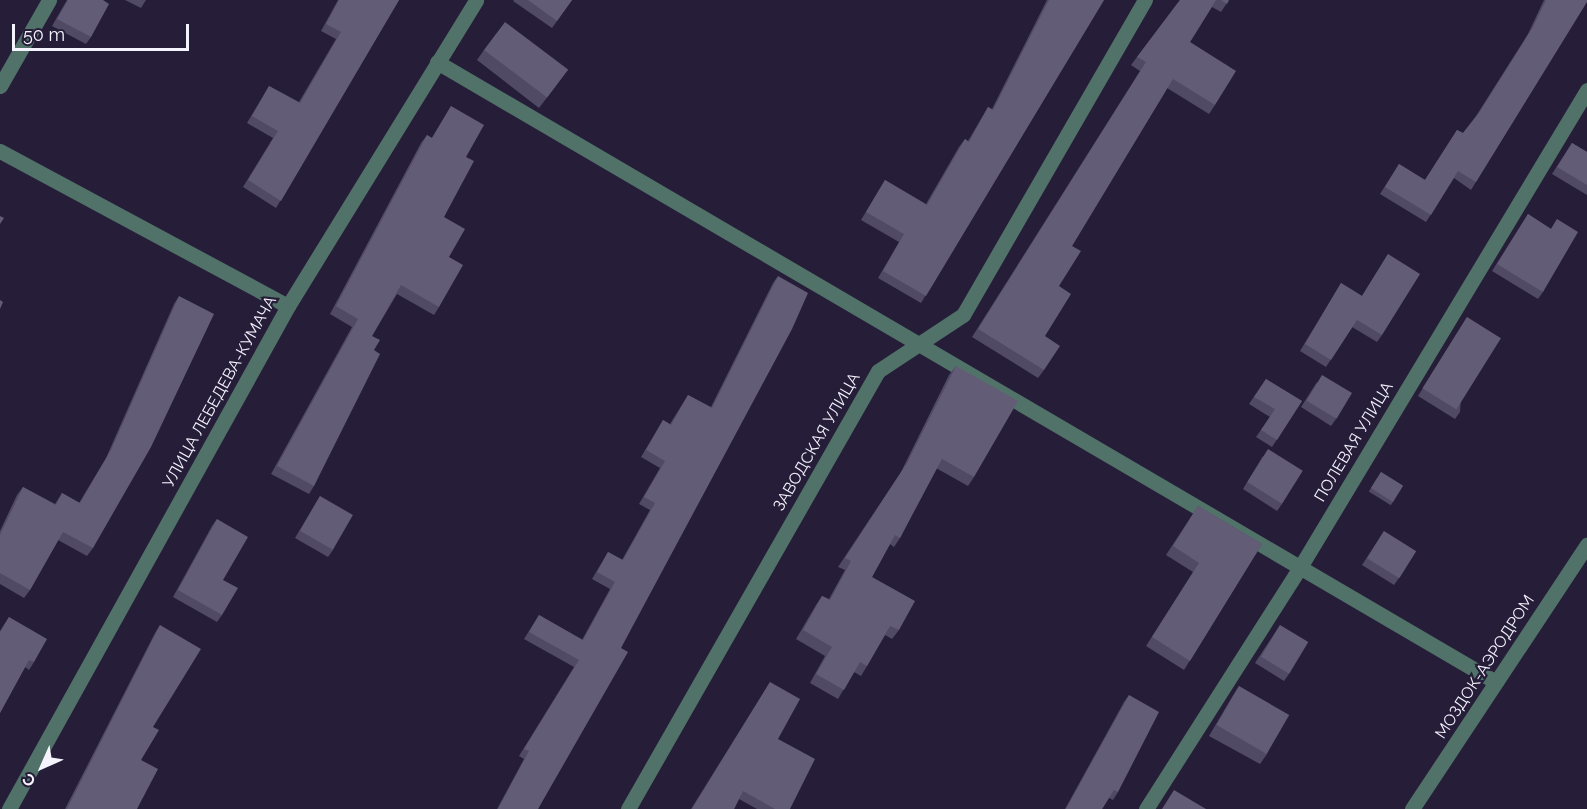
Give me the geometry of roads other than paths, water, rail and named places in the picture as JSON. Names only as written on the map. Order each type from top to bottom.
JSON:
[{"type":"street","points":[[0,86],[49,0]]},
{"type":"street","name":"УЛИЦА ЛЕБЕДЕВА-КУМАЧА","points":[[9,809],[288,306],[476,0]]},
{"type":"street","name":"ЗАВОДСКАЯ УЛИЦА","points":[[628,809],[878,372],[963,315],[1145,0]]},
{"type":"street","points":[[438,62],[1302,564],[1496,682]]},
{"type":"street","name":"ПОЛЕВАЯ УЛИЦА","points":[[1146,809],[1302,564],[1587,90]]},
{"type":"street","points":[[0,151],[288,306]]},
{"type":"street","name":"МОЗДОК-АЭРОДРОМ","points":[[1412,809],[1587,545]]}]
